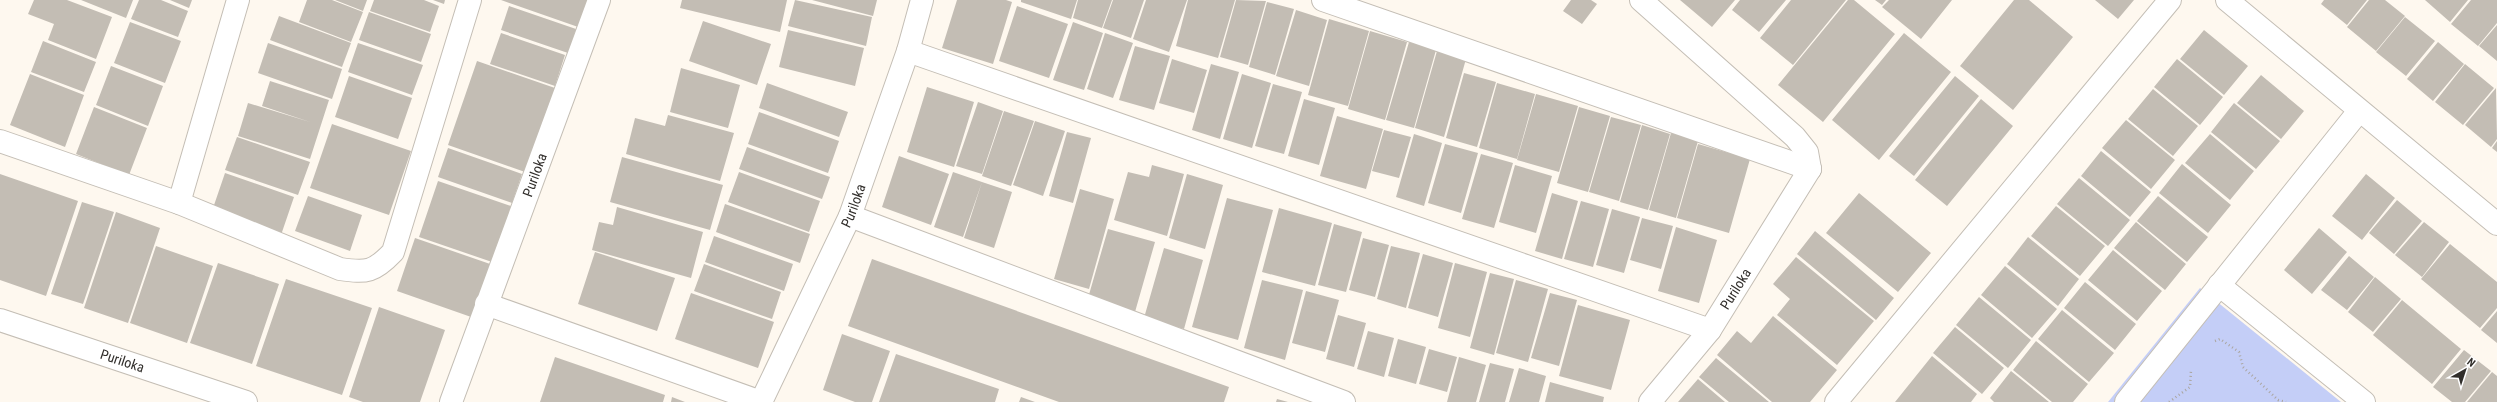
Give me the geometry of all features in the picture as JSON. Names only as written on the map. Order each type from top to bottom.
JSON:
[{"type":"street","points":[[179,204],[238,0]]},
{"type":"street","points":[[0,141],[179,204],[340,269],[364,272],[379,266],[393,252],[470,0]]},
{"type":"street","name":"Puriloka","points":[[452,402],[486,304],[599,0]]},
{"type":"street","name":"Puriloka","points":[[486,304],[761,402],[850,216],[908,51],[922,0]]},
{"type":"street","points":[[1323,0],[1810,169],[1807,152],[1795,137],[1641,0]]},
{"type":"street","points":[[1836,402],[2170,0]]},
{"type":"street","points":[[2227,0],[2359,112],[2497,224]]},
{"type":"street","points":[[908,51],[1710,330]]},
{"type":"street","points":[[2126,402],[2359,112]]},
{"type":"street","name":"Puriloka","points":[[1650,402],[1710,330],[1810,169]]},
{"type":"street","points":[[850,216],[1344,402]]},
{"type":"street","points":[[2219,285],[2364,402]]},
{"type":"street","name":"Puriloka","points":[[0,320],[246,402]]},
{"type":"path","points":[[2208,342],[2220,339],[2239,352],[2243,367],[2278,400],[2286,402]]},
{"type":"path","points":[[2168,402],[2190,388],[2192,367]]},
{"type":"shaded area","points":[[2200,288],[2341,402],[2108,402]]},
{"type":"building","points":[[34,0],[67,0],[112,17],[96,59],[48,40],[54,24],[28,14]]},
{"type":"building","points":[[81,0],[133,0],[126,18]]},
{"type":"building","points":[[139,0],[161,0],[188,11],[178,37],[131,19]]},
{"type":"building","points":[[170,0],[192,0],[189,8]]},
{"type":"building","points":[[307,0],[332,0],[363,12],[351,42],[299,22]]},
{"type":"building","points":[[335,0],[367,0],[363,11]]},
{"type":"building","points":[[374,0],[424,0],[439,6],[430,32],[370,11]]},
{"type":"building","points":[[433,0],[445,0],[444,4]]},
{"type":"building","points":[[501,0],[590,0],[581,28]]},
{"type":"building","points":[[682,0],[787,0],[780,32],[680,8]]},
{"type":"building","points":[[795,0],[872,17],[866,46],[788,26]]},
{"type":"building","points":[[812,0],[877,0],[873,16]]},
{"type":"building","points":[[957,0],[1006,0],[1012,2],[993,64],[942,48]]},
{"type":"building","points":[[1021,0],[1077,0],[1071,19],[1021,2]]},
{"type":"building","points":[[1078,0],[1112,0],[1102,28],[1073,18]]},
{"type":"building","points":[[1113,0],[1144,0],[1131,38],[1103,28]]},
{"type":"building","points":[[1146,0],[1187,0],[1169,52],[1133,39]]},
{"type":"building","points":[[1188,0],[1235,0],[1218,58],[1176,46]]},
{"type":"building","points":[[1236,0],[1266,1],[1248,65],[1220,57]]},
{"type":"building","points":[[1571,0],[1591,0],[1597,4],[1582,24],[1563,11]]},
{"type":"building","points":[[1680,0],[1735,0],[1712,27]]},
{"type":"building","points":[[1740,0],[1786,0],[1759,32],[1732,10]]},
{"type":"building","points":[[1791,0],[1846,0],[1793,65],[1760,38]]},
{"type":"building","points":[[1848,0],[1854,0],[1895,34],[1823,122],[1778,85]]},
{"type":"building","points":[[1875,0],[1886,0],[1882,5]]},
{"type":"building","points":[[1889,0],[1952,0],[1921,39],[1882,7]]},
{"type":"building","points":[[2014,0],[2029,0],[2073,37],[2013,110],[1960,66]]},
{"type":"building","points":[[2095,0],[2134,0],[2118,19]]},
{"type":"building","points":[[2324,0],[2367,0],[2347,25],[2321,4]]},
{"type":"building","points":[[2369,0],[2385,0],[2405,16],[2376,51],[2347,27]]},
{"type":"building","points":[[2425,0],[2468,0],[2450,22]]},
{"type":"building","points":[[2471,0],[2497,0],[2497,23],[2478,46],[2451,24]]},
{"type":"building","points":[[1267,2],[1294,9],[1275,75],[1249,67]]},
{"type":"building","points":[[509,6],[576,29],[568,53],[501,30]]},
{"type":"building","points":[[1017,6],[1068,24],[1049,78],[999,61]]},
{"type":"building","points":[[1296,10],[1327,20],[1309,86],[1276,76]]},
{"type":"building","points":[[369,12],[431,34],[421,62],[359,40]]},
{"type":"building","points":[[279,16],[351,43],[342,67],[270,40]]},
{"type":"building","points":[[2405,17],[2435,41],[2406,76],[2376,52]]},
{"type":"building","points":[[1329,19],[1369,31],[1348,106],[1308,95]]},
{"type":"building","points":[[703,21],[771,44],[757,85],[689,61]]},
{"type":"building","points":[[130,22],[181,41],[165,83],[114,63]]},
{"type":"building","points":[[1073,22],[1103,33],[1084,90],[1053,80]]},
{"type":"building","points":[[2497,25],[2497,61],[2479,46]]},
{"type":"building","points":[[788,30],[864,48],[855,86],[779,67]]},
{"type":"building","points":[[2204,30],[2248,66],[2224,95],[2180,59]]},
{"type":"building","points":[[1370,31],[1407,42],[1385,120],[1348,109]]},
{"type":"building","points":[[501,33],[565,55],[555,86],[490,64]]},
{"type":"building","points":[[1105,33],[1133,43],[1113,98],[1087,89]]},
{"type":"building","points":[[1904,33],[1951,72],[1879,160],[1832,120]]},
{"type":"building","points":[[43,41],[96,62],[84,92],[31,72]]},
{"type":"building","points":[[1409,42],[1436,50],[1414,128],[1386,120]]},
{"type":"building","points":[[2438,42],[2464,64],[2433,101],[2407,79]]},
{"type":"building","points":[[268,43],[342,69],[332,99],[258,73]]},
{"type":"building","points":[[358,43],[423,65],[412,95],[348,72]]},
{"type":"building","points":[[1135,46],[1170,56],[1154,110],[1119,100]]},
{"type":"building","points":[[1437,51],[1466,59],[1444,137],[1415,128]]},
{"type":"building","points":[[1172,59],[1207,70],[1194,113],[1159,103]]},
{"type":"building","points":[[2177,59],[2223,97],[2200,125],[2154,87]]},
{"type":"building","points":[[477,61],[555,88],[525,172],[448,145]]},
{"type":"building","points":[[1211,64],[1239,72],[1220,139],[1192,130]]},
{"type":"building","points":[[2465,64],[2494,88],[2463,125],[2435,102]]},
{"type":"building","points":[[111,66],[163,86],[148,126],[96,105]]},
{"type":"building","points":[[681,68],[740,85],[728,128],[670,112]]},
{"type":"building","points":[[1464,73],[1496,82],[1477,147],[1446,138]]},
{"type":"building","points":[[30,74],[84,95],[65,147],[10,125]]},
{"type":"building","points":[[1242,74],[1271,83],[1252,148],[1223,139]]},
{"type":"building","points":[[2261,75],[2304,111],[2281,139],[2237,103]]},
{"type":"building","points":[[349,76],[412,98],[398,139],[335,117]]},
{"type":"building","points":[[1955,76],[1979,96],[1914,176],[1889,156]]},
{"type":"building","points":[[270,81],[329,100],[310,159],[238,136],[248,103],[310,122],[262,106]]},
{"type":"building","points":[[767,83],[848,112],[839,137],[759,108]]},
{"type":"building","points":[[1497,83],[1535,94],[1517,159],[1479,148]]},
{"type":"building","points":[[1273,84],[1302,92],[1284,154],[1255,146]]},
{"type":"building","points":[[927,87],[974,102],[954,167],[907,152]]},
{"type":"building","points":[[2496,88],[2497,139],[2491,147],[2465,125]]},
{"type":"building","points":[[2153,89],[2198,126],[2173,156],[2128,119]]},
{"type":"building","points":[[1536,94],[1578,106],[1559,172],[1517,160]]},
{"type":"building","points":[[1304,99],[1335,108],[1319,165],[1288,156]]},
{"type":"building","points":[[1981,99],[2013,126],[1947,206],[1915,180]]},
{"type":"building","points":[[978,102],[1003,111],[982,174],[956,166]]},
{"type":"building","points":[[2234,103],[2280,141],[2256,169],[2211,132]]},
{"type":"building","points":[[94,107],[147,128],[129,175],[76,154]]},
{"type":"building","points":[[1579,107],[1610,116],[1588,192],[1557,183]]},
{"type":"building","points":[[1004,111],[1034,121],[1011,186],[982,176]]},
{"type":"building","points":[[759,112],[839,141],[828,173],[748,144]]},
{"type":"building","points":[[668,115],[734,133],[720,181],[626,154],[635,118],[665,126]]},
{"type":"building","points":[[1337,116],[1383,129],[1366,189],[1320,176]]},
{"type":"building","points":[[1611,117],[1641,125],[1619,201],[1589,192]]},
{"type":"building","points":[[2126,120],[2175,160],[2151,189],[2102,148]]},
{"type":"building","points":[[1035,121],[1065,131],[1043,196],[1013,185]]},
{"type":"building","points":[[332,124],[411,151],[389,215],[310,188]]},
{"type":"building","points":[[1642,125],[1670,134],[1648,210],[1620,202]]},
{"type":"building","points":[[1384,130],[1411,137],[1399,178],[1372,171]]},
{"type":"building","points":[[1067,132],[1091,138],[1073,203],[1049,196]]},
{"type":"building","points":[[1671,133],[1698,141],[1676,218],[1649,210]]},
{"type":"building","points":[[1414,134],[1442,143],[1424,206],[1396,197]]},
{"type":"building","points":[[2210,134],[2254,171],[2230,200],[2185,163]]},
{"type":"building","points":[[237,137],[310,162],[298,195],[225,170]]},
{"type":"building","points":[[2497,141],[2497,152],[2492,148]]},
{"type":"building","points":[[1445,144],[1478,153],[1461,213],[1428,203]]},
{"type":"building","points":[[1698,144],[1750,159],[1729,233],[1677,218]]},
{"type":"building","points":[[747,147],[830,177],[822,199],[739,169]]},
{"type":"building","points":[[448,148],[522,174],[512,203],[438,177]]},
{"type":"building","points":[[2101,151],[2151,192],[2130,217],[2081,176]]},
{"type":"building","points":[[1481,154],[1513,163],[1494,228],[1462,219]]},
{"type":"building","points":[[899,156],[949,174],[931,225],[882,207]]},
{"type":"building","points":[[622,157],[723,185],[710,230],[610,202]]},
{"type":"building","points":[[2182,164],[2231,205],[2208,233],[2159,193]]},
{"type":"building","points":[[1152,165],[1184,174],[1167,236],[1114,220],[1128,172],[1149,177]]},
{"type":"building","points":[[1515,165],[1552,176],[1536,233],[1499,222]]},
{"type":"building","points":[[739,172],[820,201],[809,232],[728,202]]},
{"type":"building","points":[[953,172],[982,182],[963,237],[934,227]]},
{"type":"building","points":[[225,173],[294,197],[281,235],[212,211]]},
{"type":"building","points":[[0,174],[78,201],[46,296],[0,280]]},
{"type":"building","points":[[1187,174],[1223,185],[1205,249],[1169,238]]},
{"type":"building","points":[[2366,174],[2395,198],[2362,240],[2332,216]]},
{"type":"building","points":[[2079,178],[2130,220],[2108,246],[2057,204]]},
{"type":"building","points":[[438,181],[511,206],[492,262],[419,237]]},
{"type":"building","points":[[982,182],[1012,192],[994,248],[964,238]]},
{"type":"building","points":[[1080,189],[1114,199],[1089,289],[1054,279]]},
{"type":"building","points":[[1552,193],[1578,201],[1562,259],[1535,251]]},
{"type":"building","points":[[1859,193],[1931,253],[1898,292],[1826,233]]},
{"type":"building","points":[[308,196],[362,215],[350,251],[295,231]]},
{"type":"building","points":[[2158,196],[2208,237],[2187,262],[2137,221]]},
{"type":"building","points":[[1227,198],[1273,210],[1238,340],[1192,327]]},
{"type":"building","points":[[2397,200],[2422,221],[2394,254],[2369,233]]},
{"type":"building","points":[[1581,201],[1609,209],[1593,267],[1564,259]]},
{"type":"building","points":[[82,202],[114,212],[83,304],[51,294]]},
{"type":"building","points":[[725,204],[810,234],[800,263],[716,232]]},
{"type":"building","points":[[2056,206],[2105,246],[2080,276],[2031,236]]},
{"type":"building","points":[[617,207],[703,232],[691,278],[592,250],[599,222],[613,225]]},
{"type":"building","points":[[1279,208],[1332,223],[1315,286],[1262,272]]},
{"type":"building","points":[[1612,209],[1640,217],[1624,273],[1596,265]]},
{"type":"building","points":[[116,212],[160,228],[128,323],[84,308]]},
{"type":"building","points":[[1642,218],[1673,226],[1661,269],[1630,260]]},
{"type":"building","points":[[2136,222],[2186,264],[2165,290],[2114,248]]},
{"type":"building","points":[[2424,222],[2449,242],[2422,277],[2395,255]]},
{"type":"building","points":[[1334,224],[1362,232],[1346,292],[1318,285]]},
{"type":"building","points":[[1676,227],[1717,240],[1699,303],[1658,291]]},
{"type":"building","points":[[2319,228],[2347,252],[2312,294],[2284,270]]},
{"type":"building","points":[[1108,229],[1155,242],[1135,312],[1088,298]]},
{"type":"building","points":[[1815,231],[1894,298],[1876,320],[1797,254]]},
{"type":"building","points":[[714,236],[793,264],[784,291],[705,262]]},
{"type":"building","points":[[2028,237],[2079,279],[2058,306],[2007,264]]},
{"type":"building","points":[[415,238],[493,265],[474,318],[397,291]]},
{"type":"building","points":[[1363,238],[1389,245],[1375,297],[1349,290]]},
{"type":"building","points":[[2450,244],[2497,282],[2497,308],[2480,328],[2421,279]]},
{"type":"building","points":[[156,246],[213,266],[187,343],[130,323]]},
{"type":"building","points":[[1391,246],[1420,253],[1406,308],[1377,299]]},
{"type":"building","points":[[1164,248],[1203,260],[1184,329],[1144,318]]},
{"type":"building","points":[[2113,250],[2162,291],[2137,321],[2088,280]]},
{"type":"building","points":[[595,252],[675,278],[657,331],[578,304]]},
{"type":"building","points":[[1423,254],[1453,263],[1438,317],[1408,308]]},
{"type":"building","points":[[2349,256],[2374,277],[2347,310],[2321,290]]},
{"type":"building","points":[[1796,257],[1874,321],[1837,365],[1777,315],[1790,299],[1773,284]]},
{"type":"building","points":[[872,259],[1229,387],[1224,402],[1059,402],[848,326]]},
{"type":"building","points":[[218,263],[279,284],[252,364],[190,343]]},
{"type":"building","points":[[1455,263],[1487,272],[1470,337],[1438,328]]},
{"type":"building","points":[[704,264],[781,292],[772,319],[694,291]]},
{"type":"building","points":[[2005,266],[2057,309],[2032,338],[1981,295]]},
{"type":"building","points":[[1490,273],[1514,279],[1494,355],[1470,348]]},
{"type":"building","points":[[2375,277],[2401,299],[2373,332],[2348,312]]},
{"type":"building","points":[[286,279],[372,308],[342,395],[256,366]]},
{"type":"building","points":[[1262,280],[1303,290],[1285,360],[1244,348]]},
{"type":"building","points":[[1516,280],[1548,289],[1528,362],[1496,353]]},
{"type":"building","points":[[2085,282],[2136,324],[2115,350],[2064,308]]},
{"type":"building","points":[[1306,291],[1339,300],[1325,352],[1292,343]]},
{"type":"building","points":[[691,293],[774,322],[758,368],[675,339]]},
{"type":"building","points":[[1550,293],[1577,300],[1559,366],[1531,358]]},
{"type":"building","points":[[1979,297],[2031,340],[2008,368],[1956,325]]},
{"type":"building","points":[[2402,300],[2461,349],[2432,384],[2373,335]]},
{"type":"building","points":[[1578,305],[1630,320],[1611,390],[1559,376]]},
{"type":"building","points":[[379,307],[445,330],[420,402],[363,402],[349,397]]},
{"type":"building","points":[[2062,310],[2114,353],[2089,382],[2038,339]]},
{"type":"building","points":[[2497,311],[2497,343],[2481,330]]},
{"type":"building","points":[[1338,315],[1366,323],[1354,367],[1326,359]]},
{"type":"building","points":[[1773,316],[1837,370],[1810,402],[1772,402],[1717,355],[1737,331],[1751,343]]},
{"type":"building","points":[[1955,327],[2004,368],[1982,394],[1933,353]]},
{"type":"building","points":[[1368,331],[1394,338],[1384,377],[1357,369]]},
{"type":"building","points":[[842,334],[890,351],[872,402],[855,402],[823,390]]},
{"type":"building","points":[[1398,339],[1426,347],[1416,384],[1388,376]]},
{"type":"building","points":[[2036,341],[2088,384],[2073,402],[2052,402],[2013,370]]},
{"type":"building","points":[[1429,349],[1457,357],[1447,392],[1419,384]]},
{"type":"building","points":[[2464,350],[2491,371],[2465,402],[2452,402],[2433,387]]},
{"type":"building","points":[[896,354],[999,389],[995,402],[879,402]]},
{"type":"building","points":[[1932,356],[1977,394],[1971,402],[1895,402]]},
{"type":"building","points":[[555,357],[665,395],[663,402],[540,402]]},
{"type":"building","points":[[1459,357],[1486,365],[1476,402],[1447,402]]},
{"type":"building","points":[[1716,358],[1769,402],[1729,402],[1699,377]]},
{"type":"building","points":[[1490,363],[1514,369],[1505,402],[1479,402]]},
{"type":"building","points":[[1519,368],[1546,376],[1539,402],[1509,402]]},
{"type":"building","points":[[2011,371],[2049,402],[1994,402],[1990,398]]},
{"type":"building","points":[[2492,372],[2497,376],[2497,402],[2467,402]]},
{"type":"building","points":[[1698,379],[1725,402],[1678,402]]},
{"type":"building","points":[[1550,382],[1604,397],[1603,402],[1545,402]]},
{"type":"building","points":[[672,397],[685,402],[671,402]]},
{"type":"building","points":[[1021,397],[1035,402],[1019,402]]},
{"type":"building","points":[[1277,399],[1288,402],[1276,402]]}]
